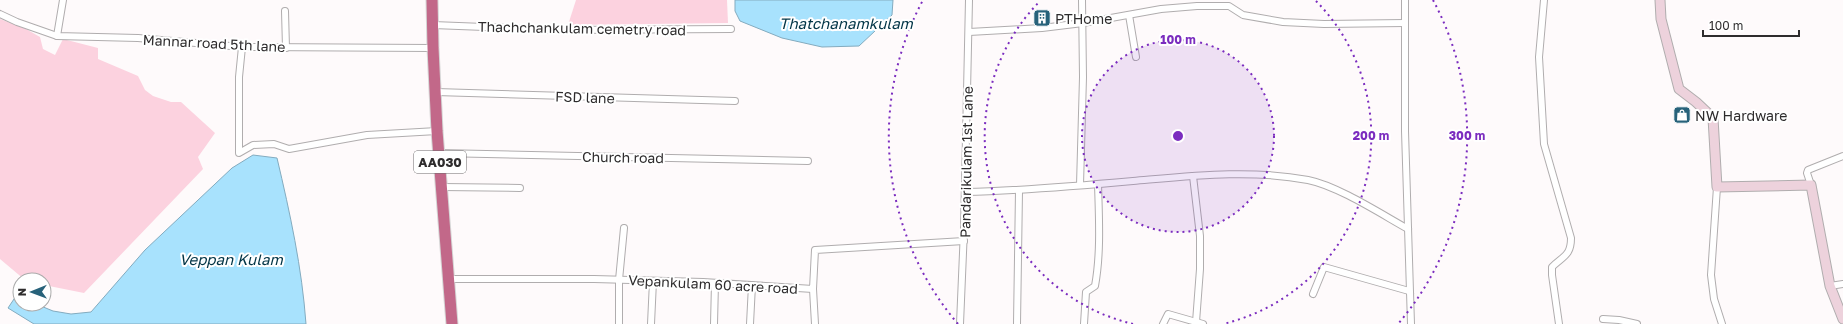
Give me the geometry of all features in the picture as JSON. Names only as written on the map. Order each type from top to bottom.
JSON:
[{"type":"highway","name":"AA030","points":[[432,0],[437,131],[452,324]]},
{"type":"street","points":[[57,36],[63,0]]},
{"type":"street","name":"Pandarikulam 1st Lane","points":[[960,324],[964,241],[969,0]]},
{"type":"street","points":[[1080,185],[1083,77],[1082,0]]},
{"type":"street","points":[[1405,0],[1408,229],[1411,324]]},
{"type":"street","points":[[1544,0],[1539,57],[1544,144],[1571,238],[1571,248],[1566,256],[1552,267],[1552,282],[1559,324]]},
{"type":"street","points":[[1660,0],[1661,19],[1679,89],[1713,118],[1717,187],[1711,275],[1714,300],[1722,324]]},
{"type":"street","points":[[969,32],[1042,28],[1083,23],[1161,9],[1229,6],[1243,15],[1282,22],[1324,24],[1405,23]]},
{"type":"street","points":[[285,10],[286,48]]},
{"type":"street","name":"Mannar road 5th lane","points":[[0,14],[17,22],[57,36],[138,38],[242,47],[433,48]]},
{"type":"street","points":[[1129,15],[1136,57]]},
{"type":"street","name":"Thachchankulam cemetry road","points":[[433,25],[562,30],[731,29]]},
{"type":"street","points":[[242,47],[239,77],[239,153],[253,145],[274,144],[289,149],[367,135],[437,131]]},
{"type":"street","name":"FSD lane","points":[[436,92],[735,101]]},
{"type":"street","name":"Church road","points":[[439,153],[808,161]]},
{"type":"street","points":[[1843,156],[1808,170],[1807,173],[1812,185],[1830,286],[1843,319]]},
{"type":"street","points":[[965,192],[1019,191],[1193,176],[1260,175],[1309,181],[1340,192],[1408,229]]},
{"type":"street","points":[[1193,176],[1200,236],[1200,269],[1196,322]]},
{"type":"street","points":[[1084,324],[1086,292],[1095,286],[1097,277],[1099,235],[1098,184]]},
{"type":"street","points":[[1717,187],[1812,185]]},
{"type":"street","points":[[442,188],[520,188]]},
{"type":"street","points":[[1017,324],[1019,191]]},
{"type":"street","points":[[619,324],[619,280],[624,228]]},
{"type":"street","name":"Vepankulam 60 acre road","points":[[449,279],[619,280],[715,283],[813,289],[815,250],[964,241]]},
{"type":"street","points":[[1313,294],[1324,267],[1409,291],[1410,295]]},
{"type":"street","points":[[651,324],[653,282]]},
{"type":"street","points":[[714,324],[715,283]]},
{"type":"street","points":[[1830,286],[1843,284]]},
{"type":"street","points":[[750,324],[752,285]]},
{"type":"street","points":[[813,289],[815,324]]},
{"type":"street","points":[[1163,324],[1168,314],[1203,324]]},
{"type":"street","points":[[1603,319],[1619,320],[1637,324]]},
{"type":"shaded area","points":[[576,0],[727,0],[728,23],[568,25]]},
{"type":"shaded area","points":[[0,19],[26,29],[40,37],[43,49],[55,55],[63,39],[98,48],[98,59],[138,76],[145,90],[153,96],[171,102],[181,102],[215,133],[198,157],[203,169],[84,293],[52,287],[52,272],[15,272],[0,259]]},
{"type":"water","name":"Thatchanamkulam","points":[[735,0],[893,0],[892,15],[859,46],[822,47],[782,38],[740,21],[735,11]]},
{"type":"water","name":"Veppan Kulam","points":[[253,155],[277,158],[295,241],[302,282],[306,324],[34,324],[14,312],[52,312],[52,311],[71,314],[91,312],[145,250],[232,168]]},
{"type":"water","name":"Veppan Kulam","points":[[12,302],[12,310],[8,308]]},
{"type":"place","name":"PTHome","points":[[1042,18]]},
{"type":"place","name":"NW Hardware","points":[[1682,115]]}]
